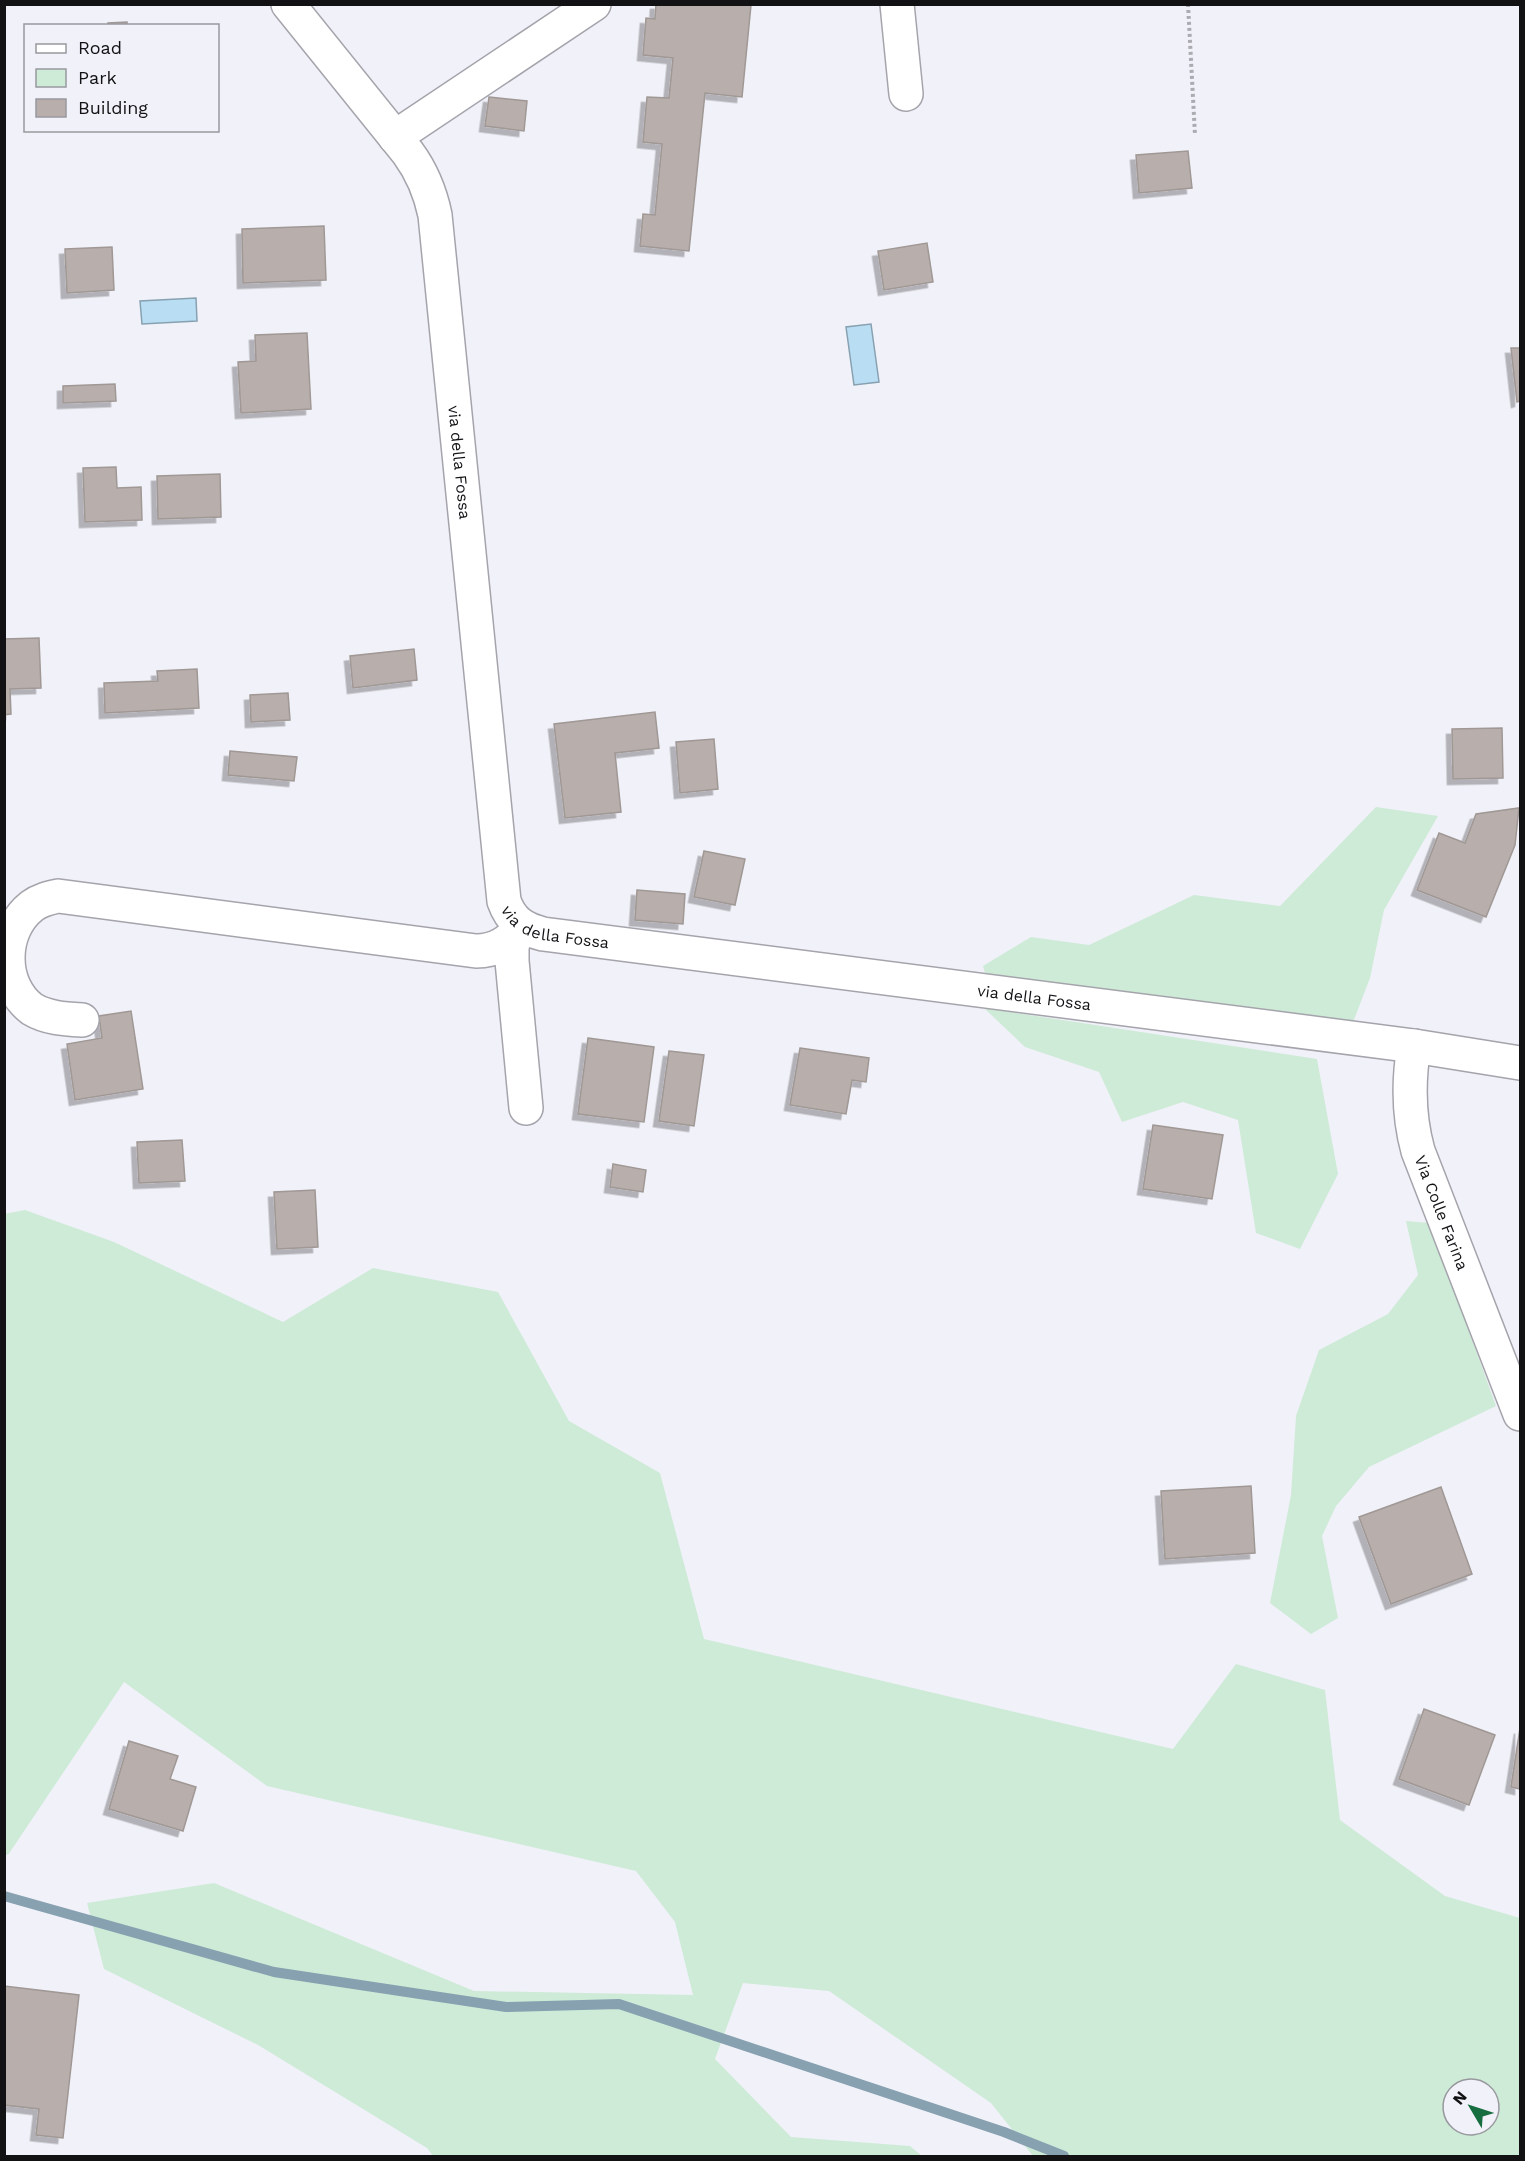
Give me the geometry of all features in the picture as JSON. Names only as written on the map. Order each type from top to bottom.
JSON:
[{"type":"street","name":"via della Fossa","points":[[288,4],[418,167],[426,183],[435,215],[504,901],[519,930],[1414,1046],[1521,1063]]},
{"type":"street","points":[[395,137],[594,4]]},
{"type":"street","points":[[897,4],[906,94]]},
{"type":"street","points":[[82,1020],[45,1015],[32,1009],[15,994],[9,984],[6,970],[5,948],[17,920],[40,901],[58,896],[476,951],[494,949],[503,945],[519,930]]},
{"type":"street","points":[[519,930],[512,947],[512,961],[526,1108]]},
{"type":"street","name":"Via Colle Farina","points":[[1414,1046],[1409,1098],[1418,1151],[1513,1375],[1521,1414]]},
{"type":"path","points":[[1188,4],[1195,135]]},
{"type":"green space","points":[[1376,807],[1438,816],[1384,910],[1370,978],[1352,1025],[987,980],[983,966],[1031,937],[1089,945],[1194,895],[1280,906]]},
{"type":"green space","points":[[984,1008],[1317,1059],[1338,1174],[1300,1249],[1256,1233],[1238,1120],[1183,1102],[1122,1122],[1099,1072],[1025,1047]]},
{"type":"green space","points":[[25,1210],[114,1242],[283,1322],[373,1268],[498,1292],[569,1421],[660,1473],[704,1639],[1173,1749],[1236,1664],[1325,1690],[1340,1820],[1445,1896],[1520,1918],[1520,2156],[1033,2156],[991,2103],[829,1991],[743,1983],[715,2059],[791,2137],[910,2146],[922,2156],[433,2156],[427,2148],[258,2045],[104,1969],[87,1903],[214,1883],[474,1991],[693,1995],[675,1922],[636,1871],[267,1786],[124,1682],[8,1855],[5,1854],[4,1214]]},
{"type":"green space","points":[[1406,1221],[1430,1223],[1496,1406],[1369,1467],[1336,1506],[1322,1536],[1338,1618],[1311,1634],[1270,1603],[1291,1495],[1296,1416],[1319,1350],[1388,1314],[1418,1275]]},
{"type":"water","points":[[196,298],[197,321],[142,324],[140,301]]},
{"type":"water","points":[[871,324],[879,382],[854,385],[846,327]]},
{"type":"building","points":[[656,4],[751,5],[742,97],[705,93],[689,251],[640,246],[643,214],[655,215],[662,144],[643,142],[647,97],[669,98],[673,58],[643,55],[646,18],[655,19]]},
{"type":"building","points":[[127,22],[127,24],[108,24]]},
{"type":"building","points":[[489,97],[527,101],[524,131],[485,126]]},
{"type":"building","points":[[1188,151],[1192,188],[1139,193],[1136,155]]},
{"type":"building","points":[[324,226],[326,280],[243,283],[242,229]]},
{"type":"building","points":[[927,243],[933,282],[884,290],[878,251]]},
{"type":"building","points":[[112,247],[114,290],[67,293],[65,249]]},
{"type":"building","points":[[307,333],[311,409],[241,413],[238,362],[256,361],[255,335]]},
{"type":"building","points":[[1511,348],[1520,348],[1520,401],[1517,402]]},
{"type":"building","points":[[115,384],[116,401],[63,403],[63,386]]},
{"type":"building","points":[[116,467],[117,488],[141,487],[142,520],[85,522],[83,468]]},
{"type":"building","points":[[220,474],[221,517],[158,519],[157,476]]},
{"type":"building","points":[[39,638],[41,688],[10,689],[11,714],[4,715],[4,639]]},
{"type":"building","points":[[414,649],[417,680],[353,688],[350,656]]},
{"type":"building","points":[[197,669],[199,708],[105,713],[104,683],[158,681],[157,671]]},
{"type":"building","points":[[288,693],[290,720],[251,722],[250,695]]},
{"type":"building","points":[[655,712],[659,748],[615,753],[621,812],[565,818],[554,724]]},
{"type":"building","points":[[1502,728],[1503,778],[1453,779],[1452,729]]},
{"type":"building","points":[[714,739],[718,789],[680,793],[676,742]]},
{"type":"building","points":[[230,751],[297,757],[294,781],[228,775]]},
{"type":"building","points":[[1519,808],[1515,845],[1486,917],[1417,890],[1439,833],[1465,843],[1476,814]]},
{"type":"building","points":[[704,851],[745,859],[735,905],[694,897]]},
{"type":"building","points":[[637,890],[685,894],[683,924],[635,920]]},
{"type":"building","points":[[131,1011],[143,1089],[75,1100],[67,1044],[102,1038],[99,1016]]},
{"type":"building","points":[[588,1038],[654,1047],[644,1122],[578,1114]]},
{"type":"building","points":[[800,1048],[869,1058],[866,1082],[852,1080],[846,1114],[790,1105]]},
{"type":"building","points":[[669,1051],[704,1055],[694,1126],[659,1121]]},
{"type":"building","points":[[1153,1125],[1223,1135],[1212,1199],[1143,1189]]},
{"type":"building","points":[[182,1140],[185,1181],[139,1183],[137,1142]]},
{"type":"building","points":[[613,1164],[646,1170],[643,1192],[610,1187]]},
{"type":"building","points":[[315,1190],[318,1247],[277,1249],[274,1192]]},
{"type":"building","points":[[1251,1486],[1255,1553],[1165,1559],[1161,1491]]},
{"type":"building","points":[[1441,1487],[1472,1574],[1391,1604],[1359,1517]]},
{"type":"building","points":[[1424,1709],[1495,1735],[1469,1805],[1399,1779]]},
{"type":"building","points":[[1520,1728],[1520,1789],[1511,1787]]},
{"type":"building","points":[[129,1741],[178,1756],[170,1779],[196,1787],[183,1831],[109,1809]]},
{"type":"building","points":[[4,1986],[79,1995],[63,2138],[36,2135],[39,2109],[4,2105]]},
{"type":"waterway","points":[[4,1896],[274,1972],[506,2007],[619,2004],[1004,2132],[1064,2156]]}]
